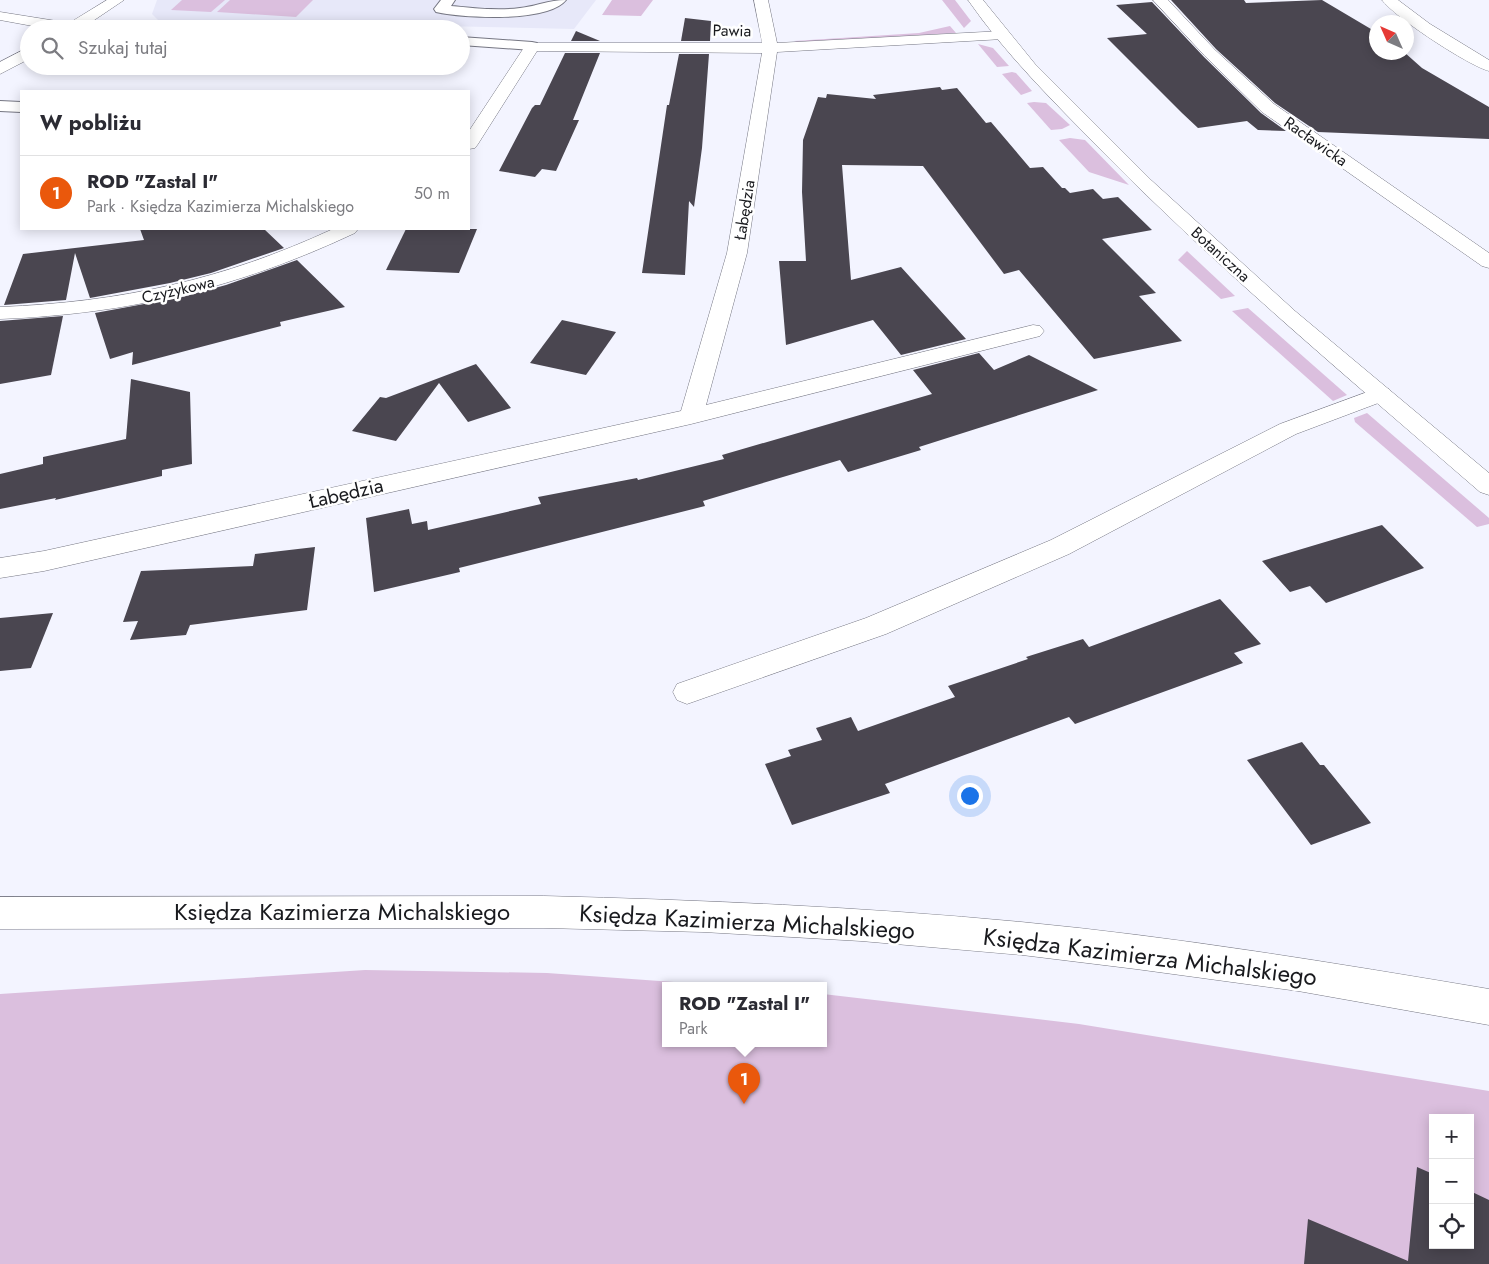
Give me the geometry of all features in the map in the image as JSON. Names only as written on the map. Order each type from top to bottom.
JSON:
[{"type":"street","points":[[86,20],[117,0]]},
{"type":"street","name":"Łabędzia","points":[[691,416],[738,253],[770,48],[762,0]]},
{"type":"street","name":"Botaniczna","points":[[975,0],[1029,67],[1145,184],[1281,309],[1489,486]]},
{"type":"street","name":"Racławicka","points":[[1160,0],[1210,53],[1268,108],[1489,262]]},
{"type":"street","points":[[1389,0],[1406,15],[1440,38],[1489,66]]},
{"type":"street","points":[[0,16],[25,20]]},
{"type":"street","name":"Pawia","points":[[532,46],[770,48],[1003,35]]},
{"type":"street","points":[[470,142],[532,46]]},
{"type":"street","points":[[0,69],[20,57]]},
{"type":"street","name":"Czyżykowa","points":[[0,313],[88,307],[162,294],[210,282],[282,259],[346,230]]},
{"type":"street","name":"Łabędzia","points":[[0,568],[44,561],[691,416],[1032,331]]},
{"type":"street","points":[[687,692],[876,626],[911,611],[1060,547],[1288,429],[1381,394]]},
{"type":"street","name":"Księdza Kazimierza Michalskiego","points":[[0,913],[544,912],[703,916],[861,925],[1022,939],[1136,952],[1298,974],[1489,1007]]},
{"type":"lane","points":[[448,0],[441,9],[499,13],[531,10],[559,0]]},
{"type":"lane","name":"Pawia","points":[[470,42],[532,46]]},
{"type":"lane","points":[[0,106],[20,107]]},
{"type":"shaded area","points":[[157,0],[596,0],[574,29],[470,27],[470,20],[158,20],[152,14]]},
{"type":"shaded area","points":[[182,0],[225,0],[211,12],[171,10]]},
{"type":"shaded area","points":[[230,0],[313,0],[296,17],[217,12]]},
{"type":"shaded area","points":[[612,0],[653,0],[641,16],[602,15]]},
{"type":"shaded area","points":[[942,0],[955,0],[971,21],[964,28]]},
{"type":"shaded area","points":[[950,26],[956,33],[800,43],[794,41],[919,33]]},
{"type":"shaded area","points":[[978,44],[993,48],[1009,66],[997,67]]},
{"type":"shaded area","points":[[1016,73],[1032,91],[1021,95],[1002,74]]},
{"type":"shaded area","points":[[1027,103],[1046,103],[1070,125],[1062,129],[1051,130]]},
{"type":"shaded area","points":[[1070,138],[1085,140],[1129,185],[1089,172],[1059,140]]},
{"type":"shaded area","points":[[1187,251],[1235,296],[1221,299],[1178,260]]},
{"type":"shaded area","points":[[1248,308],[1347,395],[1333,401],[1232,311]]},
{"type":"shaded area","points":[[1367,413],[1489,518],[1489,524],[1477,527],[1355,422],[1354,418]]},
{"type":"shaded area","points":[[365,970],[547,973],[674,982],[662,982],[662,1047],[827,1047],[827,994],[1079,1024],[1489,1091],[1489,1264],[0,1264],[0,994]]},
{"type":"building","points":[[1171,0],[1244,0],[1246,3],[1322,0],[1369,28],[1369,60],[1413,60],[1422,68],[1489,107],[1489,139],[1318,132],[1275,103],[1216,49]]},
{"type":"building","points":[[1152,2],[1261,113],[1286,131],[1258,130],[1247,121],[1198,128],[1182,113],[1107,38],[1147,34],[1116,5]]},
{"type":"building","points":[[685,18],[711,21],[710,41],[681,41]]},
{"type":"building","points":[[576,31],[600,41],[571,41]]},
{"type":"building","points":[[565,53],[600,53],[573,120],[579,120],[556,171],[542,169],[535,177],[499,171],[532,108],[535,105],[540,105]]},
{"type":"building","points":[[679,54],[709,54],[702,148],[694,207],[689,201],[685,275],[642,273],[667,105],[669,105]]},
{"type":"building","points":[[940,87],[942,90],[957,88],[986,123],[991,122],[1030,168],[1043,167],[1062,188],[1065,188],[1070,193],[1093,189],[1103,199],[1118,197],[1152,230],[1102,239],[1156,293],[1139,296],[1182,341],[1094,359],[1019,270],[1004,274],[923,166],[842,165],[851,280],[901,267],[966,339],[901,355],[873,320],[786,345],[779,261],[806,261],[802,192],[803,140],[818,97],[826,98],[827,94],[876,99],[873,95]]},
{"type":"building","points":[[477,229],[459,273],[386,270],[406,230]]},
{"type":"building","points":[[140,230],[265,230],[284,248],[211,273],[90,298],[75,253],[66,300],[4,305],[23,254],[144,240]]},
{"type":"building","points":[[297,260],[345,307],[280,322],[281,326],[132,365],[133,352],[110,359],[95,313],[182,297],[226,285]]},
{"type":"building","points":[[63,316],[51,375],[0,384],[0,321]]},
{"type":"building","points":[[562,320],[616,332],[586,375],[530,363]]},
{"type":"building","points":[[979,353],[994,370],[1029,355],[1098,390],[919,447],[921,450],[848,472],[840,460],[703,501],[705,506],[459,568],[460,572],[374,592],[366,518],[409,509],[412,524],[427,521],[428,530],[541,504],[538,497],[637,478],[638,480],[724,459],[722,455],[932,394],[913,370]]},
{"type":"building","points":[[476,364],[511,408],[468,422],[439,383],[396,441],[352,431],[380,397],[386,398]]},
{"type":"building","points":[[131,379],[190,392],[192,464],[162,470],[162,476],[55,500],[56,498],[0,509],[0,474],[43,464],[43,457],[126,439]]},
{"type":"building","points":[[1382,525],[1424,568],[1326,603],[1310,586],[1290,592],[1262,561]]},
{"type":"building","points":[[315,547],[307,610],[190,625],[186,635],[130,640],[138,621],[123,622],[141,571],[253,566],[255,554]]},
{"type":"building","points":[[1220,599],[1261,644],[1234,653],[1243,663],[1075,724],[1069,717],[885,784],[890,793],[792,825],[765,764],[791,756],[788,750],[822,740],[816,728],[851,717],[858,731],[955,697],[948,686],[1028,659],[1026,657],[1083,639],[1089,647]]},
{"type":"building","points":[[53,613],[31,668],[0,671],[0,618]]},
{"type":"building","points":[[1302,742],[1320,765],[1324,765],[1371,823],[1311,845],[1247,760]]},
{"type":"building","points":[[1417,1167],[1429,1172],[1429,1249],[1474,1249],[1474,1193],[1489,1200],[1489,1264],[1304,1264],[1308,1219],[1408,1261]]},
{"type":"place","name":"ROD \"Zastal I\"","points":[[744,1104]]}]
